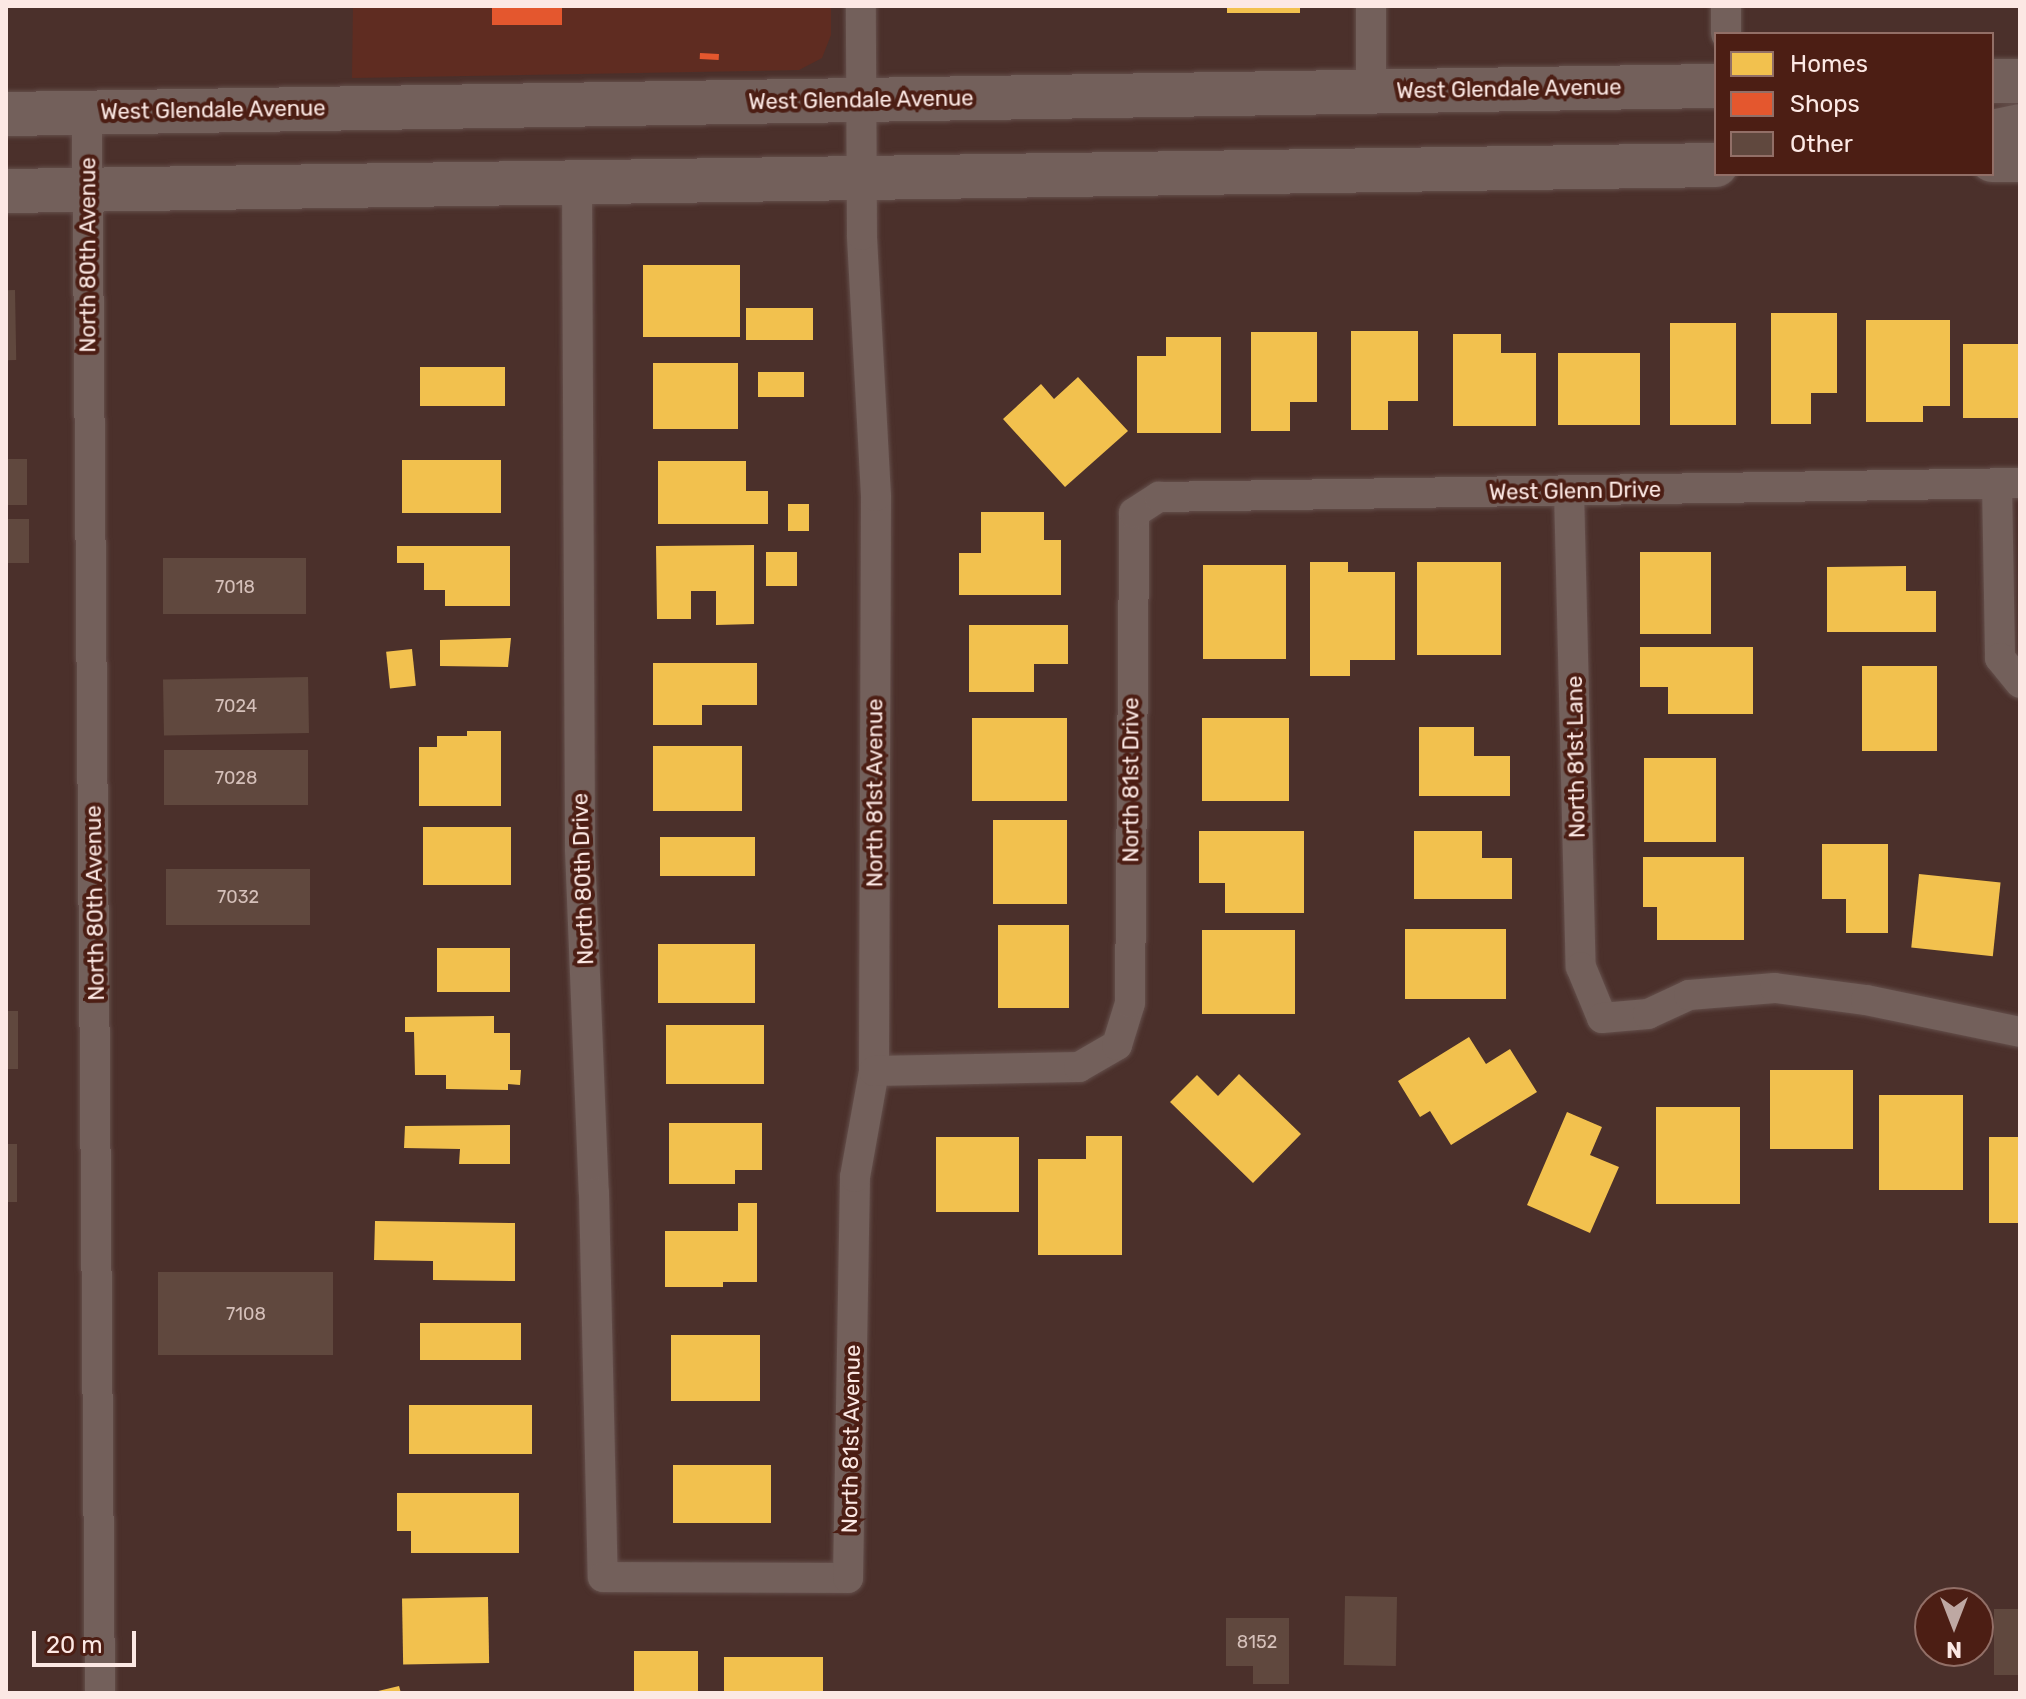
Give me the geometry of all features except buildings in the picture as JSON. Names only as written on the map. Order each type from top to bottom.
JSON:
[{"type":"main road","points":[[1994,81],[2020,81]]},
{"type":"main road","name":"West Glendale Avenue","points":[[6,114],[1714,86]]},
{"type":"main road","points":[[1994,132],[2020,126]]},
{"type":"main road","points":[[1994,160],[2020,160]]},
{"type":"main road","points":[[6,191],[1714,165]]},
{"type":"street","name":"North 81st Avenue","points":[[848,1578],[855,1177],[874,1071],[876,496],[862,178],[861,6]]},
{"type":"street","points":[[1371,6],[1371,91]]},
{"type":"street","points":[[1726,6],[1726,32]]},
{"type":"street","name":"North 80th Avenue","points":[[87,112],[100,1693]]},
{"type":"street","name":"North 80th Drive","points":[[577,181],[580,850],[594,1193],[603,1577],[848,1578]]},
{"type":"street","points":[[2009,483],[2000,658],[2020,683]]},
{"type":"street","name":"West Glenn Drive","points":[[1134,513],[1159,497],[2009,483]]},
{"type":"street","name":"North 81st Lane","points":[[1569,491],[1581,967],[1602,1018],[1648,1014],[1689,995],[1775,988],[1866,1000],[2020,1032]]},
{"type":"street","name":"North 81st Drive","points":[[874,1071],[1079,1067],[1117,1045],[1130,1003],[1134,513]]},
{"type":"shaded area","points":[[353,6],[831,6],[831,35],[822,58],[799,70],[352,78]]}]
